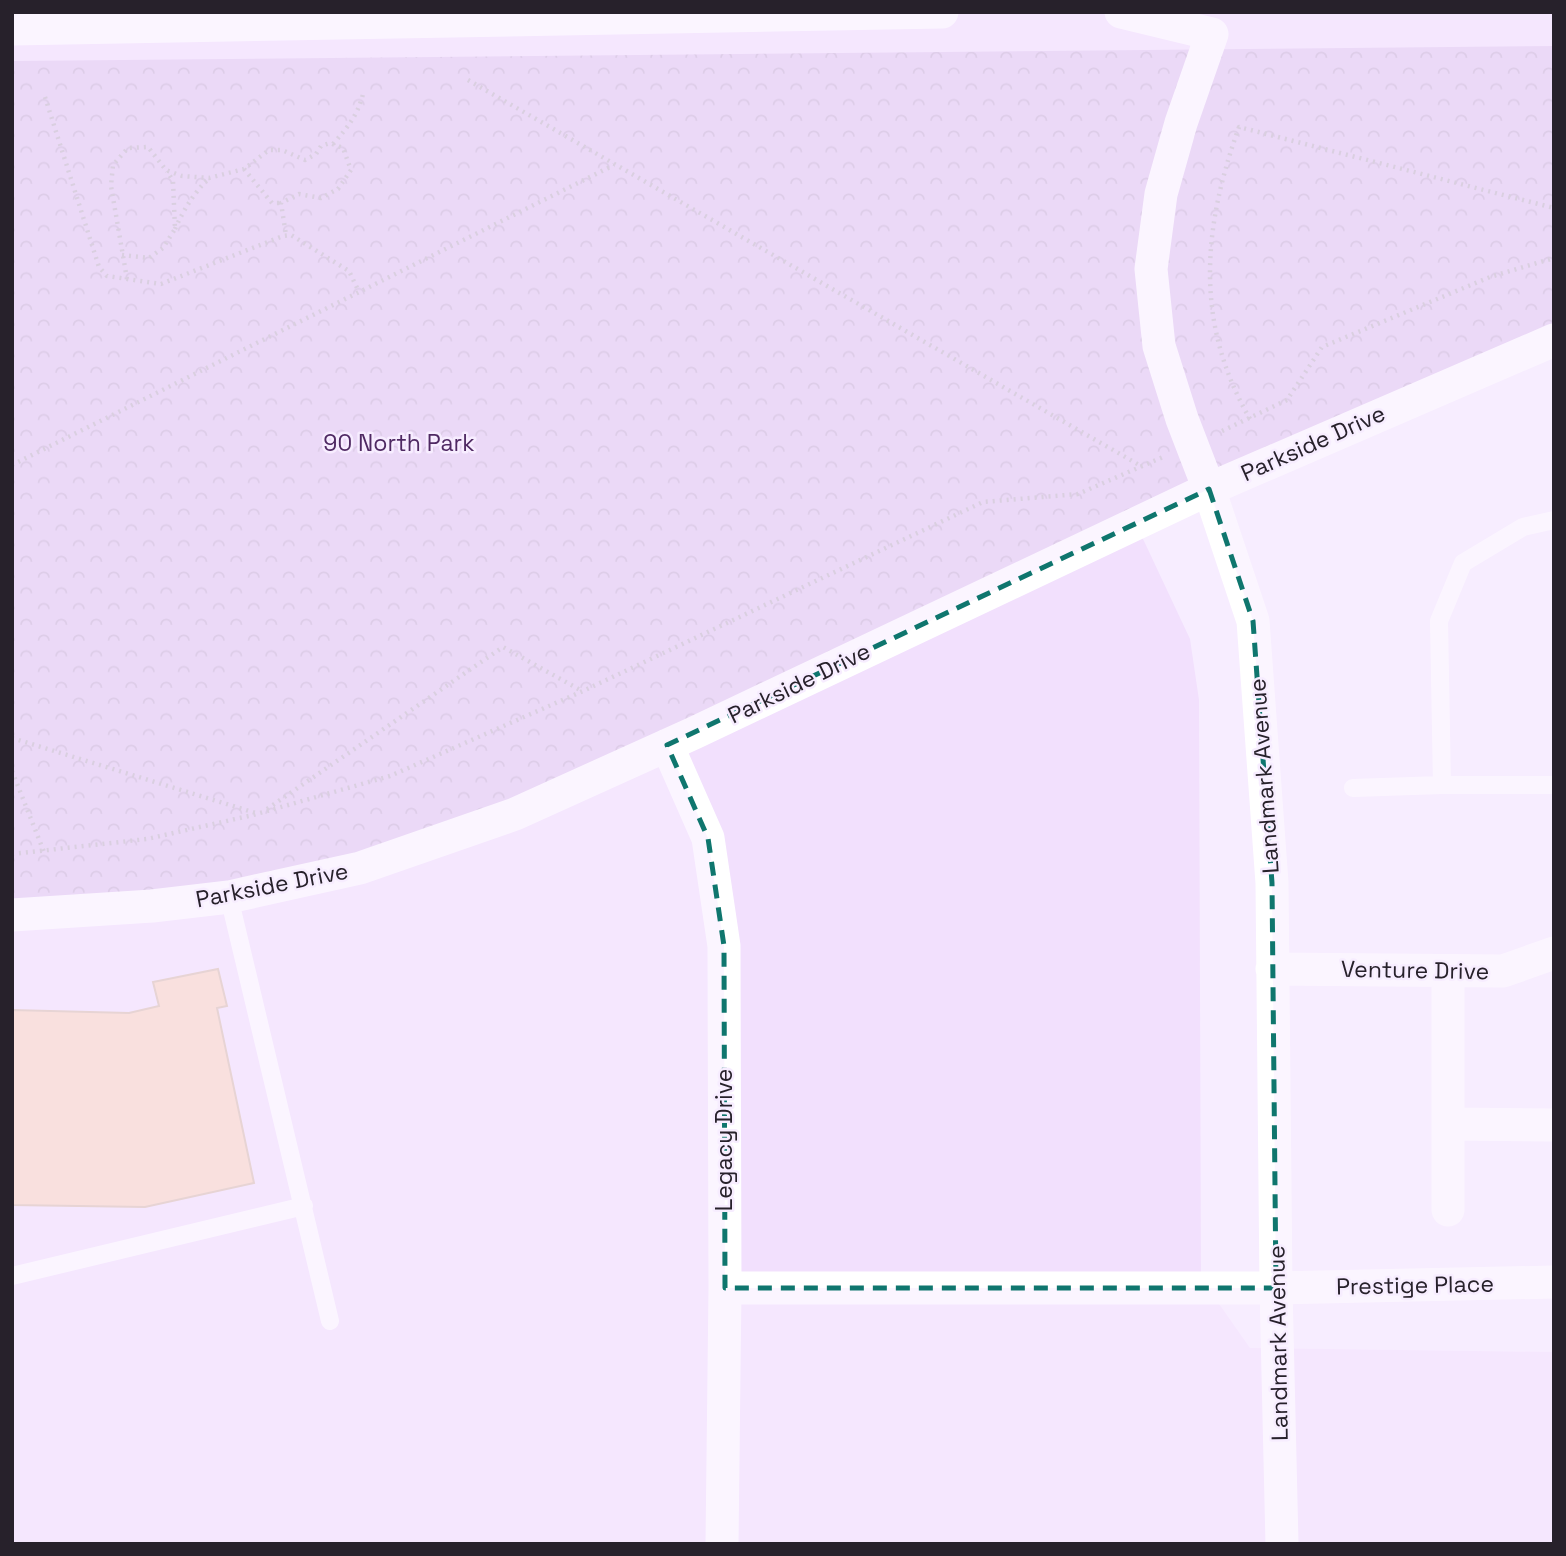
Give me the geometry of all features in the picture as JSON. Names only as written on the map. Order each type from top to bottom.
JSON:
[{"type":"street","points":[[12,29],[942,12]]},
{"type":"street","name":"Landmark Avenue","points":[[1121,12],[1213,34],[1181,123],[1161,194],[1151,268],[1159,346],[1253,621],[1272,883],[1276,1288],[1282,1544]]},
{"type":"street","name":"Parkside Drive","points":[[12,915],[152,906],[229,897],[360,868],[514,814],[667,745],[1209,489],[1554,340]]},
{"type":"street","name":"Legacy Drive","points":[[667,745],[708,838],[724,946],[722,1544]]},
{"type":"street","name":"Venture Drive","points":[[1272,969],[1503,971],[1554,953]]},
{"type":"street","points":[[1448,971],[1448,1210]]},
{"type":"street","points":[[1448,1124],[1554,1125]]},
{"type":"street","name":"Prestige Place","points":[[724,1288],[1276,1288],[1554,1282]]},
{"type":"lane","points":[[1442,785],[1439,621],[1463,563],[1523,527],[1554,520]]},
{"type":"lane","points":[[1353,788],[1554,785]]},
{"type":"lane","points":[[229,897],[330,1321]]},
{"type":"lane","points":[[12,1276],[304,1206]]},
{"type":"path","points":[[468,80],[1141,467]]},
{"type":"path","points":[[333,144],[352,122],[363,94]]},
{"type":"path","points":[[45,97],[99,267],[107,276],[161,284],[291,235],[349,271],[359,292]]},
{"type":"path","points":[[1250,419],[1237,396],[1222,358],[1214,323],[1209,275],[1213,220],[1223,171],[1239,127],[1554,208]]},
{"type":"path","points":[[166,170],[182,176],[209,178],[244,169],[269,150],[282,150],[305,160],[316,154],[321,146],[333,144],[344,148],[351,170],[338,189],[321,198],[299,194],[281,203],[272,203],[244,169]]},
{"type":"path","points":[[127,279],[111,186],[113,165],[128,148],[148,147],[173,181],[175,229]]},
{"type":"path","points":[[12,465],[614,164]]},
{"type":"path","points":[[122,255],[149,258],[163,248],[184,209],[209,178]]},
{"type":"path","points":[[281,203],[286,235]]},
{"type":"path","points":[[12,854],[147,839],[261,813],[390,776],[583,691],[983,502],[1078,494],[1250,419],[1286,400],[1322,347],[1490,277],[1554,258]]},
{"type":"path","points":[[261,813],[503,647],[583,691]]},
{"type":"path","points":[[12,738],[261,813]]},
{"type":"path","points":[[12,771],[45,852]]},
{"type":"highlighted area","points":[[1209,489],[1253,621],[1272,883],[1276,1288],[725,1288],[724,946],[708,838],[667,745]]},
{"type":"shaded area","points":[[12,12],[1554,12],[1554,340],[1136,524],[1190,639],[1199,700],[1201,1278],[1250,1348],[1554,1352],[1554,1544],[12,1544]]},
{"type":"green space","name":"90 North Park","points":[[1554,46],[1554,340],[360,868],[12,915],[12,61]]},
{"type":"building","points":[[218,969],[227,1006],[217,1008],[254,1183],[145,1207],[12,1205],[12,1010],[129,1013],[159,1006],[153,982]]}]
